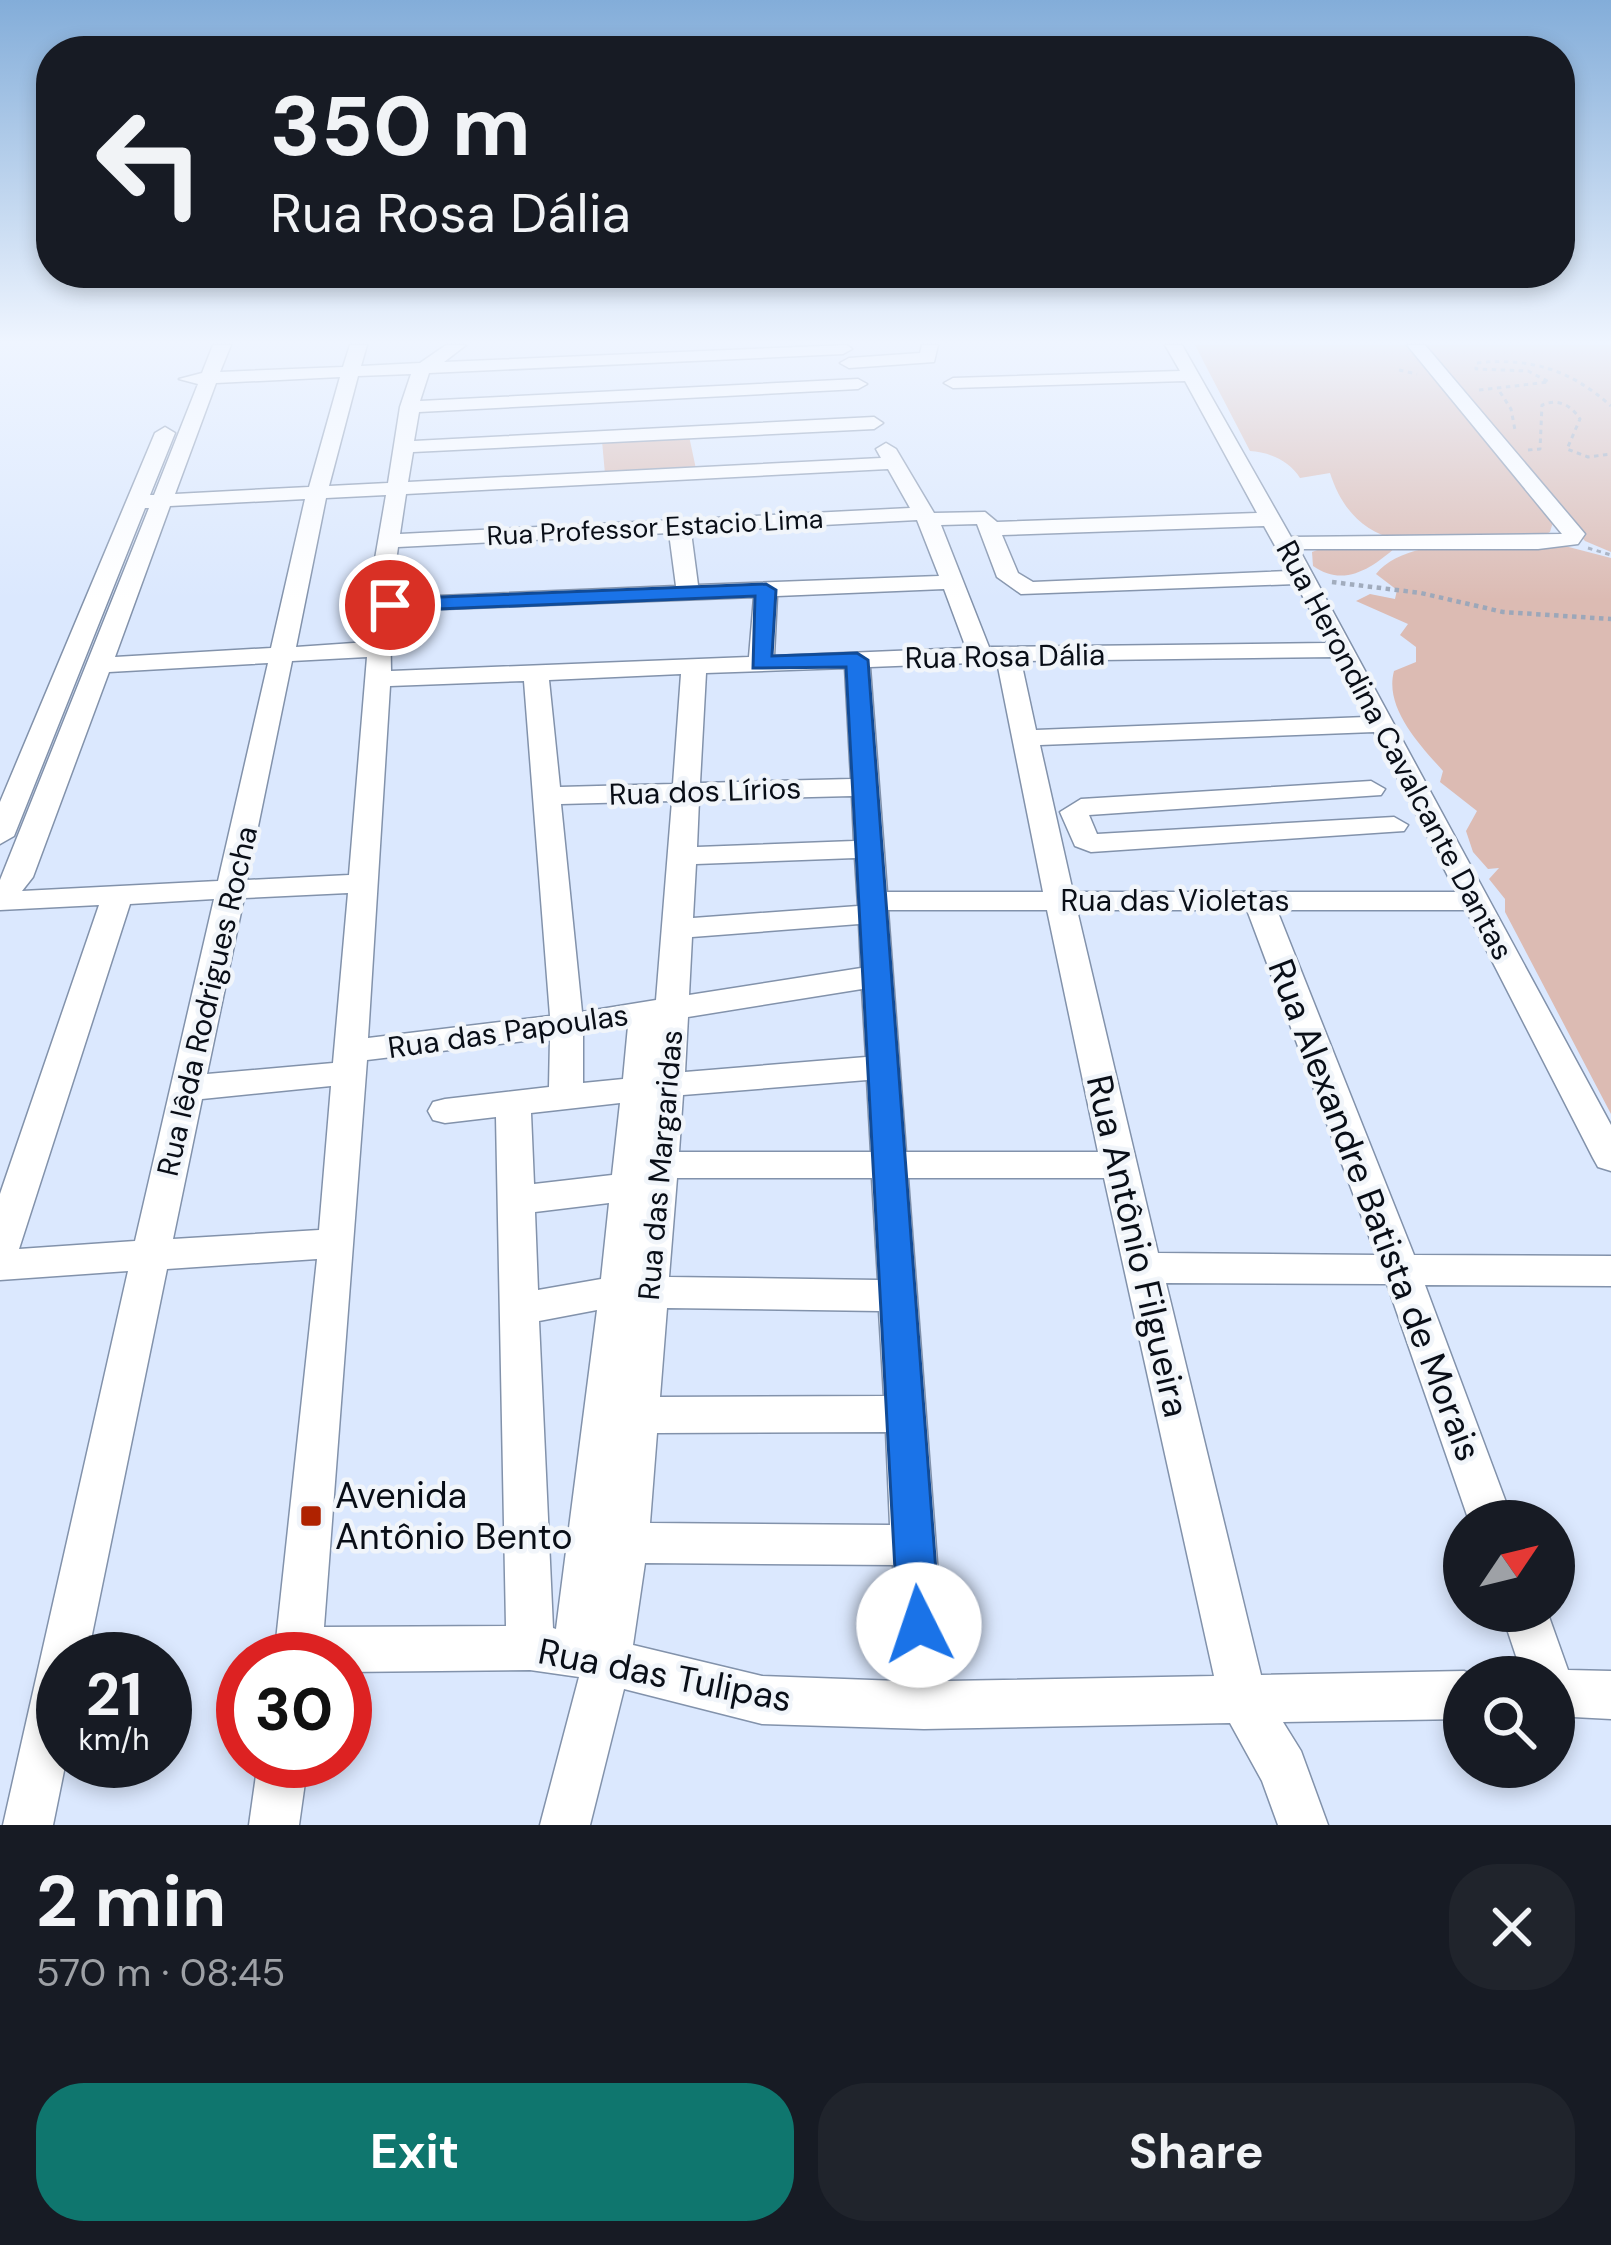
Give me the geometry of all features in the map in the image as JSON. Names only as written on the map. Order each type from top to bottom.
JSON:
[{"type":"street","points":[[0,836],[177,430]]},
{"type":"street","name":"Rua Iêda Rodrigues Rocha","points":[[69,1632],[334,430]]},
{"type":"street","points":[[300,1632],[337,1243],[384,605],[411,430]]},
{"type":"street","points":[[589,430],[593,478]]},
{"type":"street","points":[[408,447],[718,430]]},
{"type":"street","name":"Rua Antônio Filgueira","points":[[877,430],[994,655],[1060,825],[1060,899],[1243,1700],[1282,1768],[1303,1825]]},
{"type":"street","name":"Rua Herondina Cavalcante Dantas","points":[[1221,430],[1344,650],[1611,1158]]},
{"type":"street","points":[[1284,543],[1570,539],[1574,534],[1487,430]]},
{"type":"street","points":[[700,431],[710,473]]},
{"type":"street","points":[[148,501],[593,478],[636,502],[710,473],[892,463]]},
{"type":"street","points":[[0,900],[18,877],[98,665],[148,501]]},
{"type":"street","name":"Rua Professor Estacio Lima","points":[[394,541],[636,502],[679,525],[924,517],[986,522],[1271,519]]},
{"type":"street","points":[[986,522],[1008,577],[1019,587],[1303,577]]},
{"type":"street","points":[[679,525],[688,593]]},
{"type":"street","points":[[384,605],[955,582]]},
{"type":"street","points":[[761,664],[766,590]]},
{"type":"street","name":"Rua Rosa Dália","points":[[98,665],[283,654],[536,673],[994,655],[1344,650]]},
{"type":"street","points":[[857,660],[924,1706]]},
{"type":"street","name":"Rua das Margaridas","points":[[571,1654],[634,1291],[659,1010],[676,929],[694,667]]},
{"type":"street","points":[[536,673],[567,1025],[566,1096]]},
{"type":"street","points":[[1025,738],[1380,724]]},
{"type":"street","name":"Rua dos Lírios","points":[[544,796],[866,787]]},
{"type":"street","points":[[1371,789],[1081,807],[1060,825],[1090,843],[1394,825]]},
{"type":"street","points":[[682,856],[870,849]]},
{"type":"street","points":[[0,900],[363,883]]},
{"type":"street","points":[[0,1249],[118,894]]},
{"type":"street","name":"Rua das Violetas","points":[[676,929],[874,908],[1060,899],[1477,901]]},
{"type":"street","name":"Rua Alexandre Batista de Morais","points":[[1258,900],[1483,1500]]},
{"type":"street","name":"Rua das Papoulas","points":[[188,1088],[878,976]]},
{"type":"street","points":[[445,1112],[652,1087],[884,1067]]},
{"type":"street","points":[[513,1103],[519,1310],[571,1654],[566,1825]]},
{"type":"street","points":[[516,1200],[645,1176],[890,1165],[1119,1165]]},
{"type":"street","points":[[0,1265],[337,1243]]},
{"type":"street","points":[[1144,1268],[1611,1271]]},
{"type":"street","points":[[519,1310],[634,1291],[898,1296]]},
{"type":"street","name":"Rua das Margaridas","points":[[571,1654],[626,1543],[638,1415],[634,1291]]},
{"type":"street","points":[[638,1415],[905,1414]]},
{"type":"street","points":[[626,1543],[913,1545]]},
{"type":"street","name":"Rua das Tulipas","points":[[372,1655],[571,1654],[762,1700],[924,1706],[1443,1695]]},
{"type":"street","points":[[1575,1694],[1611,1695]]},
{"type":"street","name":"Rua Iêda Rodrigues Rocha","points":[[28,1825],[36,1787]]},
{"type":"street","points":[[274,1825],[279,1788]]},
{"type":"path","points":[[1509,437],[1512,430]]},
{"type":"path","points":[[1521,449],[1540,449],[1541,430]]},
{"type":"path","points":[[1575,430],[1567,449],[1588,457],[1611,454]]},
{"type":"path","points":[[1303,577],[1421,593],[1502,612],[1611,619]]},
{"type":"shaded area","points":[[1239,430],[1481,430],[1553,522],[1550,532],[1541,537],[1397,540],[1363,524],[1340,497],[1330,473],[1300,478],[1278,458],[1250,451]]},
{"type":"shaded area","points":[[1492,430],[1611,430],[1611,552],[1585,541]]},
{"type":"shaded area","points":[[689,436],[696,469],[605,474],[602,441]]},
{"type":"shaded area","points":[[1462,544],[1561,545],[1611,558],[1611,1114],[1505,912],[1505,899],[1489,879],[1499,868],[1488,869],[1473,852],[1466,831],[1477,811],[1440,782],[1443,771],[1399,712],[1392,685],[1394,671],[1416,662],[1416,647],[1400,635],[1408,624],[1356,601],[1370,594],[1395,599],[1397,590],[1376,574],[1412,552]]},
{"type":"shaded area","points":[[1325,547],[1396,547],[1357,573],[1336,575],[1313,566],[1312,552]]},
{"type":"place","name":"Avenida Antônio Bento","points":[[311,1516]]},
{"type":"route","points":[[390,605],[766,590],[761,664],[857,660],[919,1625]]}]
